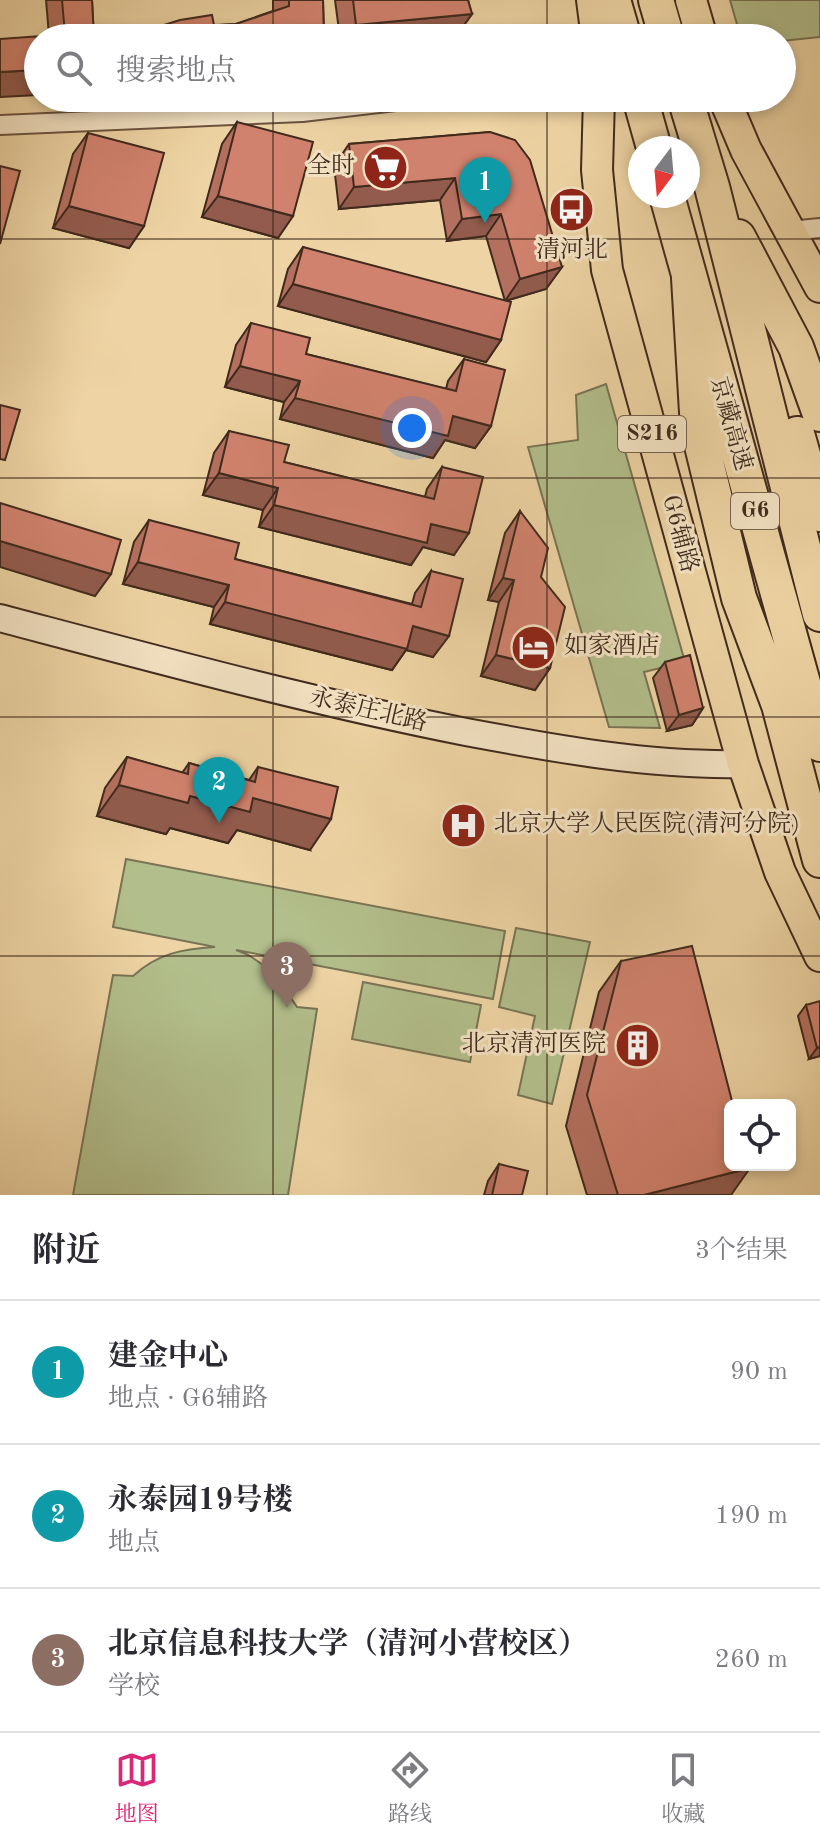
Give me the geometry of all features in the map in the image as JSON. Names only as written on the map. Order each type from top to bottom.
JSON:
[{"type":"highway","points":[[613,0],[620,24]]},
{"type":"highway","points":[[656,0],[663,24]]},
{"type":"highway","points":[[644,112],[651,136]]},
{"type":"highway","name":"京藏高速","points":[[689,112],[712,187],[820,614]]},
{"type":"highway","points":[[712,187],[796,347],[820,414]]},
{"type":"highway","name":"京藏高速","points":[[670,208],[820,744]]},
{"type":"highway","points":[[689,278],[698,429],[739,598],[779,705],[820,860]]},
{"type":"highway","points":[[749,335],[794,424],[820,514]]},
{"type":"main road","points":[[592,0],[595,24]]},
{"type":"main road","points":[[691,0],[698,24]]},
{"type":"main road","name":"G6辅路","points":[[599,112],[597,170],[607,270],[743,764],[780,872],[820,956]]},
{"type":"main road","points":[[730,112],[746,150],[820,287]]},
{"type":"street","points":[[0,125],[302,112]]},
{"type":"street","points":[[790,231],[820,228]]},
{"type":"street","name":"永泰庄北路","points":[[0,618],[387,716],[571,752],[743,764]]},
{"type":"green space","points":[[730,0],[820,0],[820,37],[796,40],[796,24],[737,24]]},
{"type":"green space","points":[[606,384],[685,662],[644,672],[660,728],[609,727],[528,447],[578,440],[576,395]]},
{"type":"green space","points":[[126,859],[505,931],[493,999],[236,950],[266,968],[297,1007],[317,1009],[288,1195],[73,1195],[113,975],[133,976],[152,962],[171,954],[215,947],[113,927]]},
{"type":"green space","points":[[516,928],[590,942],[552,1104],[518,1095],[535,1016],[499,1007]]},
{"type":"green space","points":[[363,982],[481,1005],[470,1062],[352,1039]]},
{"type":"building","points":[[62,0],[92,0],[93,24],[64,24]]},
{"type":"building","points":[[289,0],[323,0],[324,24],[236,24],[289,6]]},
{"type":"building","points":[[353,0],[468,0],[472,14],[367,24],[356,24]]},
{"type":"building","points":[[212,15],[214,24],[167,24],[180,20]]},
{"type":"building","points":[[24,37],[24,71],[0,72],[0,39]]},
{"type":"building","points":[[237,122],[313,142],[293,216],[218,196]]},
{"type":"building","points":[[490,132],[515,140],[530,160],[562,267],[520,279],[501,214],[462,219],[455,178],[354,187],[349,144]]},
{"type":"building","points":[[88,133],[164,153],[144,226],[69,206]]},
{"type":"building","points":[[0,166],[20,171],[0,244]]},
{"type":"building","points":[[303,247],[511,302],[501,340],[293,284]]},
{"type":"building","points":[[251,323],[310,338],[306,354],[456,391],[464,359],[505,370],[491,426],[453,416],[448,436],[295,398],[300,381],[240,366]]},
{"type":"building","points":[[0,405],[20,410],[5,460],[0,459]]},
{"type":"building","points":[[229,431],[289,445],[284,462],[434,499],[442,467],[483,477],[469,533],[431,524],[427,543],[274,505],[278,488],[219,473]]},
{"type":"building","points":[[0,503],[121,540],[111,574],[0,541]]},
{"type":"building","points":[[520,511],[548,548],[541,577],[565,607],[550,668],[496,655],[514,580],[503,578]]},
{"type":"building","points":[[149,520],[239,543],[235,559],[421,607],[431,571],[463,579],[449,636],[413,626],[407,649],[225,602],[229,585],[138,562]]},
{"type":"building","points":[[690,655],[703,708],[679,715],[665,662]]},
{"type":"building","points":[[127,757],[188,774],[189,763],[255,782],[258,767],[338,787],[331,819],[253,798],[250,812],[190,796],[188,803],[119,785]]},
{"type":"building","name":"北京清河医院","points":[[692,946],[731,1099],[724,1099],[724,1171],[738,1171],[644,1195],[618,1195],[587,1095],[621,961]]},
{"type":"building","points":[[820,1001],[820,1047],[817,1048],[806,1005]]},
{"type":"building","points":[[499,1164],[528,1171],[522,1195],[492,1195]]},
{"type":"place","name":"全时","points":[[386,167]]},
{"type":"place","name":"清河北","points":[[572,209]]},
{"type":"place","name":"建金中心","points":[[485,223]]},
{"type":"place","name":"如家酒店","points":[[533,647]]},
{"type":"place","name":"永泰园19号楼","points":[[219,823]]},
{"type":"place","name":"北京大学人民医院(清河分院)","points":[[463,825]]},
{"type":"place","name":"北京信息科技大学（清河小营校区）","points":[[287,1008]]},
{"type":"place","name":"北京清河医院","points":[[637,1045]]}]
